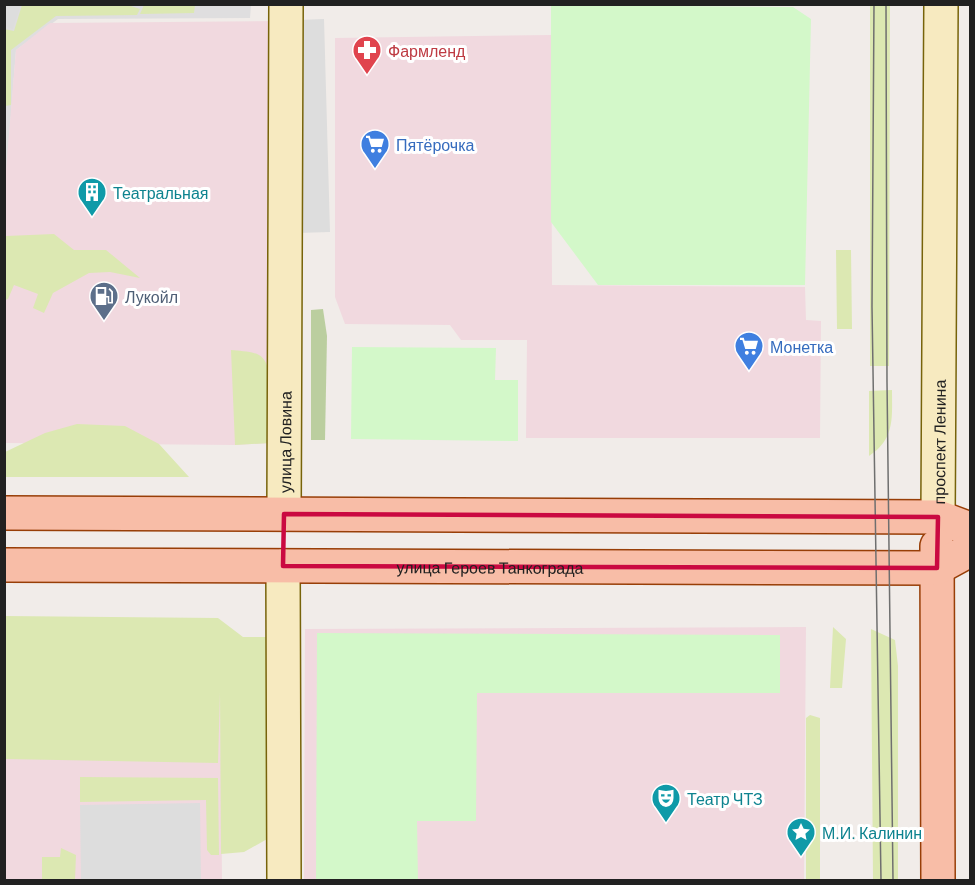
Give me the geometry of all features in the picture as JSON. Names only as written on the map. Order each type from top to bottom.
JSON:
[{"type":"main road","points":[[4,513],[938,517],[970,529]]},
{"type":"main road","name":"улица Ловина","points":[[283,566],[284,514]]},
{"type":"main road","name":"проспект Ленина","points":[[938,517],[938,880]]},
{"type":"main road","name":"улица Героев Танкограда","points":[[4,565],[937,568],[970,550]]},
{"type":"street","name":"улица Ловина","points":[[284,514],[286,4]]},
{"type":"street","name":"проспект Ленина","points":[[938,517],[941,4]]},
{"type":"street","name":"улица Ловина","points":[[283,566],[284,880]]},
{"type":"highlighted area","points":[[284,514],[938,517],[937,568],[283,566]]},
{"type":"shaded area","points":[[5,4],[21,5],[13,29],[5,26]]},
{"type":"shaded area","points":[[5,5],[251,5],[250,18],[58,19],[16,50],[5,193]]},
{"type":"shaded area","points":[[324,19],[330,232],[297,233],[299,20]]},
{"type":"shaded area","points":[[275,21],[271,443],[235,445],[6,443],[4,193],[16,50],[50,23]]},
{"type":"shaded area","points":[[551,35],[552,285],[805,287],[806,320],[821,321],[820,438],[526,438],[527,340],[461,340],[450,325],[345,324],[335,297],[335,38]]},
{"type":"shaded area","points":[[806,627],[804,880],[304,880],[305,629]]},
{"type":"shaded area","points":[[5,649],[220,650],[222,880],[5,880]]},
{"type":"shaded area","points":[[200,803],[201,880],[81,880],[80,805]]},
{"type":"green space","points":[[125,4],[140,9],[137,15],[56,16],[11,50],[11,105],[5,106],[4,29],[14,31],[22,5]]},
{"type":"green space","points":[[144,4],[195,5],[194,13],[140,14]]},
{"type":"green space","points":[[551,5],[793,7],[811,19],[805,285],[598,285],[551,222]]},
{"type":"green space","points":[[870,5],[890,5],[889,366],[870,366]]},
{"type":"green space","points":[[54,234],[74,250],[106,250],[140,278],[110,272],[89,273],[53,293],[44,313],[33,308],[38,294],[14,285],[8,299],[5,300],[6,236]]},
{"type":"green space","points":[[836,250],[851,250],[852,329],[837,329]]},
{"type":"green space","points":[[323,309],[327,336],[325,440],[311,440],[311,310]]},
{"type":"green space","points":[[352,347],[496,348],[495,380],[518,380],[518,441],[351,439]]},
{"type":"green space","points":[[231,350],[256,354],[265,361],[271,382],[271,443],[235,445]]},
{"type":"green space","points":[[892,390],[892,419],[888,435],[869,456],[869,391]]},
{"type":"green space","points":[[77,424],[125,426],[159,444],[189,477],[5,477],[5,452],[45,433]]},
{"type":"green space","points":[[5,616],[218,618],[243,637],[267,637],[269,838],[244,852],[221,854],[220,692],[218,763],[5,759]]},
{"type":"green space","points":[[833,627],[846,639],[842,688],[830,688]]},
{"type":"green space","points":[[871,629],[895,640],[898,666],[898,880],[873,880]]},
{"type":"green space","points":[[317,633],[780,635],[780,693],[477,693],[476,821],[417,821],[418,880],[316,880]]},
{"type":"green space","points":[[810,715],[820,718],[820,880],[806,880],[806,718]]},
{"type":"green space","points":[[80,777],[218,778],[219,855],[211,855],[207,850],[206,800],[80,802]]},
{"type":"green space","points":[[61,848],[76,855],[75,880],[42,880],[42,857],[60,857]]},
{"type":"tram line","points":[[874,4],[872,307],[881,880]]},
{"type":"tram line","points":[[886,4],[887,382],[893,880]]},
{"type":"place","name":"Фармленд","points":[[367,76]]},
{"type":"place","name":"Пятёрочка","points":[[375,170]]},
{"type":"place","name":"Театральная","points":[[92,218]]},
{"type":"place","name":"Лукойл","points":[[104,322]]},
{"type":"place","name":"Монетка","points":[[749,372]]},
{"type":"place","name":"Театр ЧТЗ","points":[[666,824]]},
{"type":"place","name":"М.И. Калинин","points":[[801,858]]}]
